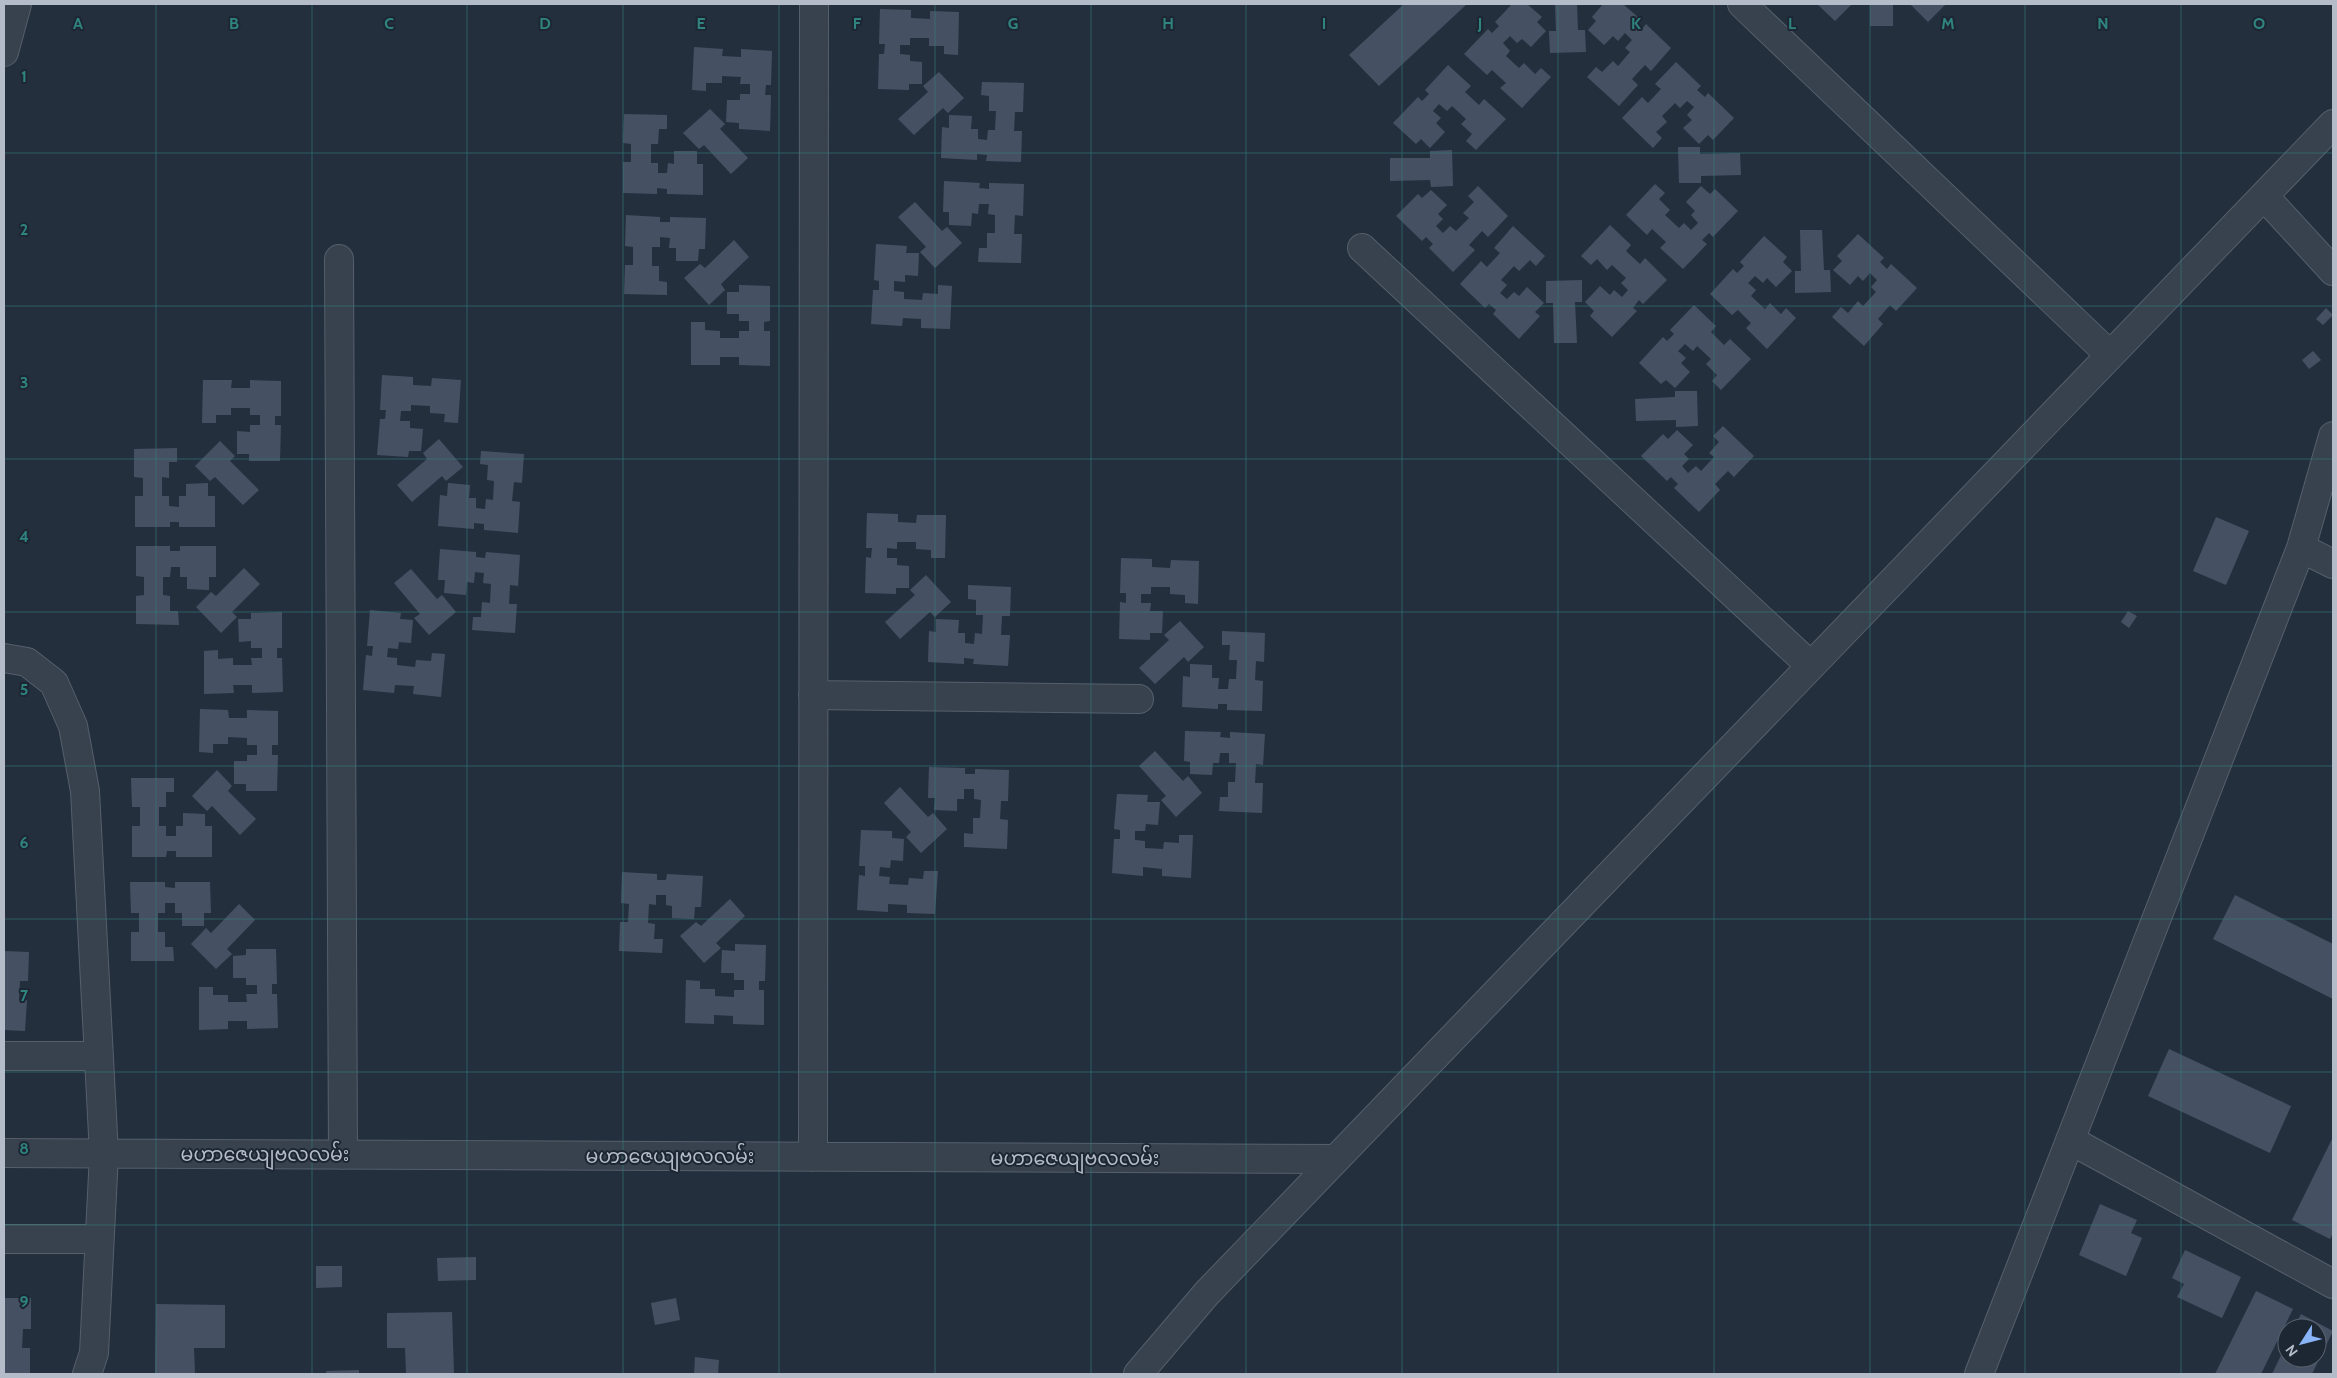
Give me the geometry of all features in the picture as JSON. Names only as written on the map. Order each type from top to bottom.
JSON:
[{"type":"street","points":[[4,52],[17,4]]},
{"type":"street","points":[[813,1157],[814,4]]},
{"type":"street","points":[[1742,4],[2110,355]]},
{"type":"street","points":[[1138,1374],[1207,1293],[2333,124]]},
{"type":"street","points":[[2264,196],[2333,271]]},
{"type":"street","points":[[1362,248],[1811,666]]},
{"type":"street","points":[[339,259],[343,1155]]},
{"type":"street","points":[[1979,1374],[2301,548],[2333,436]]},
{"type":"street","points":[[2301,548],[2333,564]]},
{"type":"street","points":[[4,658],[27,662],[54,683],[74,726],[85,791],[104,1154],[94,1353],[87,1374]]},
{"type":"street","points":[[813,695],[1139,699]]},
{"type":"street","points":[[4,1056],[99,1056]]},
{"type":"street","points":[[2070,1140],[2333,1284]]},
{"type":"street","name":"မဟာဇေယျဗလလမ်း","points":[[4,1153],[1336,1159]]},
{"type":"street","points":[[4,1239],[100,1239]]},
{"type":"building","points":[[1404,4],[1467,4],[1379,86],[1349,55]]},
{"type":"building","points":[[1512,4],[1527,4],[1542,17],[1537,22],[1546,31],[1531,47],[1522,39],[1517,43],[1510,36],[1503,43],[1510,51],[1506,56],[1519,68],[1524,63],[1535,74],[1541,68],[1551,77],[1522,108],[1500,88],[1506,83],[1492,70],[1487,75],[1464,54],[1488,29],[1492,33],[1499,26],[1495,22]]},
{"type":"building","points":[[1555,4],[1577,4],[1578,30],[1585,30],[1586,52],[1550,53],[1549,31],[1556,31]]},
{"type":"building","points":[[1603,4],[1623,4],[1639,18],[1635,22],[1642,29],[1646,24],[1671,48],[1651,71],[1645,65],[1632,79],[1638,85],[1619,106],[1587,77],[1596,67],[1602,72],[1613,61],[1618,66],[1630,52],[1625,48],[1632,40],[1625,33],[1618,41],[1613,36],[1604,45],[1588,30],[1596,21],[1592,17]]},
{"type":"building","points":[[1817,4],[1852,4],[1835,21]]},
{"type":"building","points":[[1870,4],[1893,4],[1893,26],[1870,26]]},
{"type":"building","points":[[1910,4],[1946,4],[1928,22]]},
{"type":"building","points":[[880,9],[911,10],[911,18],[930,19],[930,11],[959,12],[958,55],[944,54],[944,46],[929,46],[929,38],[910,38],[910,45],[900,45],[900,54],[910,55],[910,61],[922,62],[922,84],[909,84],[909,90],[878,89],[879,54],[884,54],[885,44],[879,44]]},
{"type":"building","points":[[694,47],[723,49],[722,56],[741,57],[741,49],[772,51],[771,85],[766,85],[765,95],[771,95],[770,131],[739,129],[739,123],[726,122],[727,100],[740,100],[740,94],[750,94],[750,84],[740,84],[741,77],[722,76],[722,83],[706,83],[706,91],[692,90]]},
{"type":"building","points":[[1676,62],[1701,86],[1697,90],[1705,97],[1708,93],[1734,118],[1713,140],[1708,135],[1699,144],[1683,128],[1692,120],[1687,115],[1694,107],[1687,101],[1680,108],[1675,103],[1662,116],[1667,122],[1656,132],[1662,138],[1653,148],[1622,118],[1642,97],[1648,103],[1661,89],[1655,84]]},
{"type":"building","points":[[1448,65],[1471,86],[1465,92],[1479,105],[1484,99],[1506,119],[1476,150],[1466,141],[1472,134],[1461,124],[1466,119],[1452,106],[1447,111],[1439,104],[1433,111],[1441,118],[1436,123],[1445,132],[1430,148],[1421,139],[1416,144],[1393,123],[1418,97],[1422,101],[1429,94],[1425,90]]},
{"type":"building","points":[[939,72],[964,98],[948,113],[943,108],[914,135],[898,119],[928,92],[923,86]]},
{"type":"building","points":[[982,82],[1024,83],[1023,112],[1015,112],[1014,131],[1022,131],[1021,162],[986,161],[987,155],[977,154],[977,160],[941,158],[942,127],[949,128],[949,115],[972,116],[971,129],[978,129],[978,139],[987,140],[988,130],[995,130],[996,111],[989,111],[989,96],[981,95]]},
{"type":"building","points":[[710,109],[725,124],[720,129],[748,158],[731,174],[704,145],[699,149],[683,133]]},
{"type":"building","points":[[624,114],[667,115],[667,129],[659,129],[658,144],[651,144],[651,163],[658,163],[658,173],[667,173],[668,163],[674,164],[674,151],[697,151],[697,164],[703,164],[703,195],[667,194],[667,189],[657,188],[657,194],[623,193],[623,162],[631,162],[631,144],[623,143]]},
{"type":"building","points":[[1678,147],[1700,147],[1700,154],[1740,153],[1741,175],[1701,176],[1701,183],[1679,183]]},
{"type":"building","points":[[1452,150],[1453,186],[1431,187],[1430,180],[1390,181],[1390,158],[1430,158],[1430,151]]},
{"type":"building","points":[[944,181],[980,183],[979,188],[989,189],[989,183],[1024,184],[1023,216],[1015,215],[1014,234],[1022,234],[1021,263],[978,262],[979,248],[987,248],[987,233],[995,233],[995,215],[988,214],[989,204],[979,204],[978,214],[972,213],[971,226],[949,225],[949,212],[943,212]]},
{"type":"building","points":[[1655,184],[1665,193],[1659,199],[1670,210],[1665,215],[1679,228],[1684,223],[1691,230],[1698,223],[1691,215],[1695,211],[1686,202],[1701,186],[1710,194],[1715,189],[1738,211],[1713,237],[1709,233],[1702,240],[1707,244],[1683,269],[1660,248],[1666,242],[1652,229],[1647,235],[1626,215]]},
{"type":"building","points":[[1478,186],[1508,216],[1488,237],[1482,231],[1469,245],[1475,250],[1453,272],[1429,248],[1433,244],[1426,237],[1422,241],[1396,216],[1418,194],[1422,198],[1431,190],[1447,205],[1438,214],[1443,219],[1436,226],[1443,233],[1450,226],[1456,231],[1469,218],[1463,213],[1474,202],[1468,196]]},
{"type":"building","points":[[915,202],[942,231],[947,227],[962,243],[935,268],[920,252],[926,247],[898,217]]},
{"type":"building","points":[[626,215],[660,217],[660,222],[670,222],[670,217],[706,218],[705,249],[699,249],[698,261],[676,261],[676,248],[669,248],[670,238],[660,237],[660,247],[652,247],[652,266],[659,266],[659,281],[667,282],[667,295],[624,294],[625,265],[633,265],[633,247],[625,246]]},
{"type":"building","points":[[1610,225],[1631,245],[1626,251],[1640,264],[1645,258],[1667,280],[1643,304],[1639,300],[1633,308],[1637,311],[1612,337],[1590,316],[1594,311],[1585,302],[1600,286],[1610,295],[1614,290],[1622,297],[1628,290],[1621,283],[1626,278],[1612,265],[1607,270],[1597,259],[1591,265],[1581,256]]},
{"type":"building","points":[[1513,226],[1545,256],[1536,266],[1530,260],[1519,271],[1514,266],[1501,280],[1507,285],[1500,293],[1507,299],[1514,292],[1519,296],[1527,287],[1544,303],[1535,312],[1540,316],[1519,339],[1493,314],[1496,310],[1489,304],[1485,308],[1460,284],[1481,261],[1487,267],[1500,253],[1494,248]]},
{"type":"building","points":[[1800,230],[1822,230],[1824,270],[1830,270],[1831,292],[1795,293],[1795,271],[1801,271]]},
{"type":"building","points":[[1858,234],[1884,258],[1880,262],[1887,269],[1891,264],[1917,288],[1896,311],[1890,305],[1878,319],[1883,324],[1864,346],[1832,317],[1841,307],[1848,313],[1858,301],[1863,306],[1876,292],[1871,287],[1877,280],[1870,273],[1863,281],[1858,276],[1850,285],[1833,270],[1842,261],[1837,256]]},
{"type":"building","points":[[1764,236],[1787,257],[1783,262],[1792,271],[1776,287],[1767,278],[1763,283],[1755,276],[1748,283],[1756,290],[1751,296],[1765,309],[1770,303],[1781,314],[1786,308],[1796,318],[1767,349],[1746,328],[1751,323],[1738,310],[1732,315],[1710,294],[1733,269],[1737,273],[1744,266],[1740,262]]},
{"type":"building","points":[[734,240],[749,257],[721,284],[725,290],[709,305],[684,278],[700,264],[705,268]]},
{"type":"building","points":[[876,244],[907,246],[906,253],[919,253],[918,276],[905,275],[905,282],[894,281],[894,291],[904,292],[904,299],[922,300],[923,293],[938,294],[938,285],[952,286],[950,329],[921,328],[921,319],[903,318],[902,326],[871,324],[873,290],[879,290],[879,281],[874,280]]},
{"type":"building","points":[[1582,280],[1582,302],[1575,302],[1577,343],[1554,343],[1553,303],[1546,303],[1546,281]]},
{"type":"building","points":[[739,285],[770,286],[770,321],[764,322],[764,331],[770,331],[770,366],[739,365],[739,357],[720,357],[720,365],[691,365],[691,322],[705,322],[705,330],[720,331],[720,338],[739,338],[739,331],[749,331],[749,321],[739,321],[739,314],[727,314],[727,292],[739,292]]},
{"type":"building","points":[[1694,305],[1716,326],[1711,332],[1724,345],[1730,339],[1751,359],[1721,390],[1712,381],[1717,375],[1706,364],[1711,359],[1697,346],[1693,351],[1685,344],[1678,351],[1686,358],[1681,363],[1690,372],[1675,388],[1666,380],[1661,384],[1639,363],[1663,337],[1667,341],[1674,334],[1670,330]]},
{"type":"building","points":[[2326,308],[2333,315],[2323,325],[2316,319]]},
{"type":"building","points":[[2313,351],[2321,360],[2309,369],[2302,360]]},
{"type":"building","points":[[382,375],[413,377],[413,385],[431,386],[432,378],[461,380],[458,423],[444,422],[445,414],[430,413],[430,406],[411,405],[411,411],[401,411],[400,421],[410,421],[410,428],[423,429],[421,451],[409,451],[408,457],[377,455],[380,419],[385,419],[386,410],[380,410]]},
{"type":"building","points":[[203,380],[232,380],[231,388],[250,388],[250,380],[281,381],[281,416],[275,416],[275,425],[281,425],[280,461],[249,461],[249,454],[237,454],[237,431],[250,432],[250,425],[260,425],[260,415],[250,415],[250,408],[231,408],[231,415],[216,415],[216,423],[202,423]]},
{"type":"building","points":[[1675,391],[1697,391],[1698,426],[1676,427],[1676,420],[1636,421],[1635,399],[1675,397]]},
{"type":"building","points":[[1723,426],[1754,456],[1734,477],[1728,471],[1715,484],[1720,490],[1699,512],[1674,488],[1678,484],[1671,477],[1667,481],[1641,456],[1663,434],[1668,439],[1677,430],[1693,445],[1684,454],[1689,459],[1682,466],[1688,473],[1696,466],[1701,471],[1714,457],[1709,453],[1719,442],[1713,436]]},
{"type":"building","points":[[439,439],[463,467],[446,481],[442,476],[412,502],[397,485],[427,459],[423,453]]},
{"type":"building","points":[[220,441],[235,456],[230,461],[259,490],[243,505],[215,477],[210,481],[195,466]]},
{"type":"building","points":[[177,448],[177,462],[169,462],[169,478],[162,477],[162,496],[169,496],[169,506],[179,507],[179,496],[186,496],[186,484],[208,483],[208,496],[215,496],[215,527],[179,527],[179,522],[170,522],[170,527],[135,527],[135,496],[143,496],[143,478],[134,477],[134,449]]},
{"type":"building","points":[[481,451],[524,454],[522,483],[514,482],[512,501],[520,502],[518,533],[484,530],[484,524],[474,523],[474,529],[438,526],[440,495],[447,496],[448,483],[470,485],[469,498],[476,498],[476,508],[485,509],[486,499],[493,500],[494,481],[487,480],[488,465],[480,464]]},
{"type":"building","points":[[867,513],[898,514],[898,522],[916,523],[917,515],[946,515],[945,558],[931,558],[931,550],[916,549],[916,542],[897,542],[897,549],[887,548],[887,558],[897,558],[897,565],[909,566],[909,588],[896,588],[896,594],[865,593],[866,557],[871,558],[872,548],[866,548]]},
{"type":"building","points":[[2216,517],[2249,531],[2226,585],[2193,571]]},
{"type":"building","points":[[136,546],[170,546],[170,551],[180,551],[180,546],[216,546],[216,577],[209,577],[209,590],[187,589],[187,577],[180,577],[180,567],[171,567],[170,577],[163,577],[163,595],[170,596],[170,611],[178,611],[179,625],[136,624],[136,596],[144,595],[144,577],[136,576]]},
{"type":"building","points":[[440,549],[476,552],[476,557],[485,558],[486,552],[520,555],[518,586],[510,585],[509,604],[517,604],[515,633],[472,630],[473,617],[481,617],[482,602],[490,603],[491,584],[483,583],[484,573],[475,572],[474,583],[467,582],[466,595],[444,593],[445,580],[438,580]]},
{"type":"building","points":[[1121,558],[1152,559],[1152,567],[1170,568],[1171,560],[1199,561],[1198,604],[1185,603],[1185,595],[1170,594],[1170,587],[1151,587],[1151,594],[1141,594],[1141,603],[1151,603],[1150,611],[1163,611],[1162,633],[1150,633],[1150,640],[1119,639],[1120,602],[1126,603],[1126,593],[1120,593]]},
{"type":"building","points":[[244,568],[260,584],[232,612],[237,617],[221,633],[196,607],[211,592],[216,596]]},
{"type":"building","points":[[411,569],[437,599],[442,595],[456,612],[429,635],[414,618],[420,614],[394,583]]},
{"type":"building","points":[[926,575],[951,602],[935,617],[930,612],[900,639],[885,622],[915,595],[910,590]]},
{"type":"building","points":[[968,585],[1011,587],[1010,616],[1002,616],[1001,635],[1010,635],[1008,666],[973,664],[974,659],[964,658],[964,664],[928,662],[929,631],[936,632],[936,619],[959,620],[958,633],[965,633],[965,643],[974,644],[975,633],[982,634],[983,615],[976,615],[976,600],[968,599]]},
{"type":"building","points":[[370,610],[401,613],[400,619],[413,620],[411,643],[399,642],[398,649],[388,648],[387,657],[397,658],[397,665],[415,667],[416,660],[431,661],[432,653],[445,654],[441,697],[413,694],[414,686],[395,685],[394,693],[363,690],[366,655],[372,656],[373,646],[367,646]]},
{"type":"building","points":[[2128,611],[2137,616],[2129,628],[2121,622]]},
{"type":"building","points":[[282,612],[282,648],[277,648],[277,658],[282,658],[283,692],[252,693],[252,685],[233,685],[234,693],[204,694],[204,651],[218,650],[218,659],[233,658],[233,665],[252,665],[251,658],[262,658],[262,648],[251,648],[251,641],[239,642],[238,619],[251,619],[251,613]]},
{"type":"building","points":[[1180,621],[1204,647],[1188,662],[1184,657],[1155,684],[1139,668],[1169,640],[1164,635]]},
{"type":"building","points":[[1222,631],[1265,633],[1264,662],[1256,661],[1255,680],[1263,681],[1262,711],[1227,710],[1227,704],[1218,704],[1218,709],[1182,707],[1183,676],[1190,677],[1190,664],[1212,665],[1212,678],[1219,678],[1218,689],[1228,689],[1229,679],[1236,679],[1237,660],[1229,660],[1230,645],[1222,645]]},
{"type":"building","points":[[200,709],[228,710],[229,718],[247,718],[247,710],[278,711],[278,745],[272,745],[272,755],[278,755],[277,791],[246,791],[246,784],[234,784],[234,761],[247,761],[247,755],[257,755],[257,745],[247,745],[247,738],[228,737],[228,744],[213,744],[213,753],[199,752]]},
{"type":"building","points":[[1185,731],[1221,732],[1220,737],[1230,738],[1230,732],[1265,734],[1263,765],[1256,764],[1255,783],[1263,783],[1262,813],[1219,811],[1220,797],[1228,797],[1228,782],[1235,782],[1236,763],[1229,763],[1229,753],[1220,753],[1219,763],[1213,763],[1212,775],[1190,774],[1190,762],[1184,761]]},
{"type":"building","points":[[1155,751],[1183,781],[1188,776],[1202,793],[1176,817],[1161,800],[1166,796],[1139,766]]},
{"type":"building","points":[[929,767],[965,768],[965,774],[975,774],[975,769],[1009,770],[1008,801],[1001,801],[1000,819],[1008,820],[1007,849],[964,847],[964,833],[973,834],[973,818],[980,818],[981,800],[974,799],[974,789],[964,789],[964,799],[957,799],[957,811],[934,810],[935,798],[928,798]]},
{"type":"building","points":[[217,770],[232,786],[228,791],[256,819],[240,835],[212,806],[207,811],[192,796]]},
{"type":"building","points":[[131,778],[174,778],[174,792],[166,792],[166,807],[159,807],[159,826],[166,826],[166,836],[176,836],[176,826],[183,826],[183,813],[205,814],[205,826],[212,826],[212,857],[176,857],[176,851],[167,851],[166,857],[132,857],[132,826],[140,826],[140,807],[132,807]]},
{"type":"building","points":[[900,787],[928,817],[933,813],[947,829],[921,853],[906,837],[911,832],[884,803]]},
{"type":"building","points":[[1117,794],[1148,795],[1147,802],[1160,802],[1158,825],[1146,824],[1145,831],[1135,831],[1135,840],[1145,841],[1145,848],[1163,849],[1164,842],[1179,843],[1179,835],[1193,835],[1191,878],[1162,876],[1162,869],[1143,867],[1143,876],[1112,873],[1114,839],[1120,839],[1120,830],[1114,829]]},
{"type":"building","points":[[861,830],[892,831],[892,838],[904,839],[903,861],[891,860],[890,868],[880,867],[879,876],[890,877],[889,884],[908,885],[909,878],[923,879],[924,871],[938,871],[935,914],[907,913],[907,905],[888,904],[888,912],[857,910],[859,875],[865,876],[865,866],[859,866]]},
{"type":"building","points":[[622,872],[657,874],[657,880],[666,880],[667,874],[703,876],[701,907],[695,907],[694,919],[672,918],[672,906],[666,905],[666,895],[656,895],[656,905],[649,904],[648,923],[655,924],[654,939],[663,939],[662,953],[619,951],[620,922],[628,922],[629,904],[621,903]]},
{"type":"building","points":[[130,882],[165,882],[165,887],[175,888],[175,882],[210,882],[211,913],[204,913],[204,926],[182,926],[182,913],[175,913],[175,903],[165,903],[165,913],[158,913],[158,932],[165,932],[165,947],[173,947],[174,961],[131,961],[131,932],[139,932],[139,913],[131,913]]},
{"type":"building","points":[[2235,895],[2333,944],[2333,999],[2213,939]]},
{"type":"building","points":[[730,899],[745,916],[716,943],[721,948],[704,963],[680,936],[696,922],[701,926]]},
{"type":"building","points":[[239,904],[255,920],[227,949],[232,954],[216,969],[191,944],[206,928],[211,933]]},
{"type":"building","points":[[735,944],[766,945],[765,981],[759,981],[759,990],[764,990],[764,1025],[733,1024],[733,1016],[714,1015],[714,1024],[685,1023],[686,980],[700,981],[700,989],[715,989],[715,996],[734,997],[734,990],[744,990],[744,980],[734,980],[734,973],[721,973],[722,950],[735,951]]},
{"type":"building","points":[[246,949],[276,949],[277,984],[272,984],[272,994],[277,994],[278,1028],[247,1029],[247,1021],[228,1021],[228,1029],[199,1030],[199,987],[213,987],[213,995],[228,995],[228,1002],[247,1002],[246,994],[257,994],[257,985],[246,985],[246,978],[233,978],[233,956],[246,955]]},
{"type":"building","points":[[4,951],[29,952],[28,981],[20,981],[19,1000],[27,1000],[25,1031],[4,1030]]},
{"type":"building","points":[[2169,1049],[2291,1106],[2270,1153],[2148,1096]]},
{"type":"building","points":[[2333,1137],[2333,1233],[2330,1239],[2292,1220]]},
{"type":"building","points":[[2100,1204],[2137,1220],[2131,1233],[2142,1238],[2126,1276],[2079,1255]]},
{"type":"building","points":[[2185,1250],[2241,1277],[2222,1318],[2177,1297],[2184,1284],[2172,1278]]},
{"type":"building","points":[[476,1257],[476,1280],[438,1281],[437,1258]]},
{"type":"building","points":[[316,1266],[342,1266],[342,1287],[316,1288]]},
{"type":"building","points":[[2256,1291],[2293,1309],[2289,1318],[2277,1318],[2277,1342],[2261,1374],[2215,1374]]},
{"type":"building","points":[[4,1298],[31,1298],[31,1329],[23,1329],[22,1348],[30,1348],[30,1374],[4,1374]]},
{"type":"building","points":[[676,1298],[680,1320],[655,1325],[651,1303]]},
{"type":"building","points":[[156,1304],[225,1305],[225,1348],[194,1348],[195,1374],[155,1374]]},
{"type":"building","points":[[452,1312],[454,1374],[406,1374],[405,1348],[387,1348],[387,1313]]},
{"type":"building","points":[[2301,1314],[2309,1318],[2299,1318]]},
{"type":"building","points":[[2327,1328],[2333,1331],[2327,1343]]},
{"type":"building","points":[[695,1357],[719,1360],[718,1374],[694,1374]]},
{"type":"building","points":[[2277,1364],[2277,1368],[2315,1368],[2312,1374],[2272,1374]]},
{"type":"building","points":[[359,1370],[359,1374],[327,1374],[326,1371]]}]
